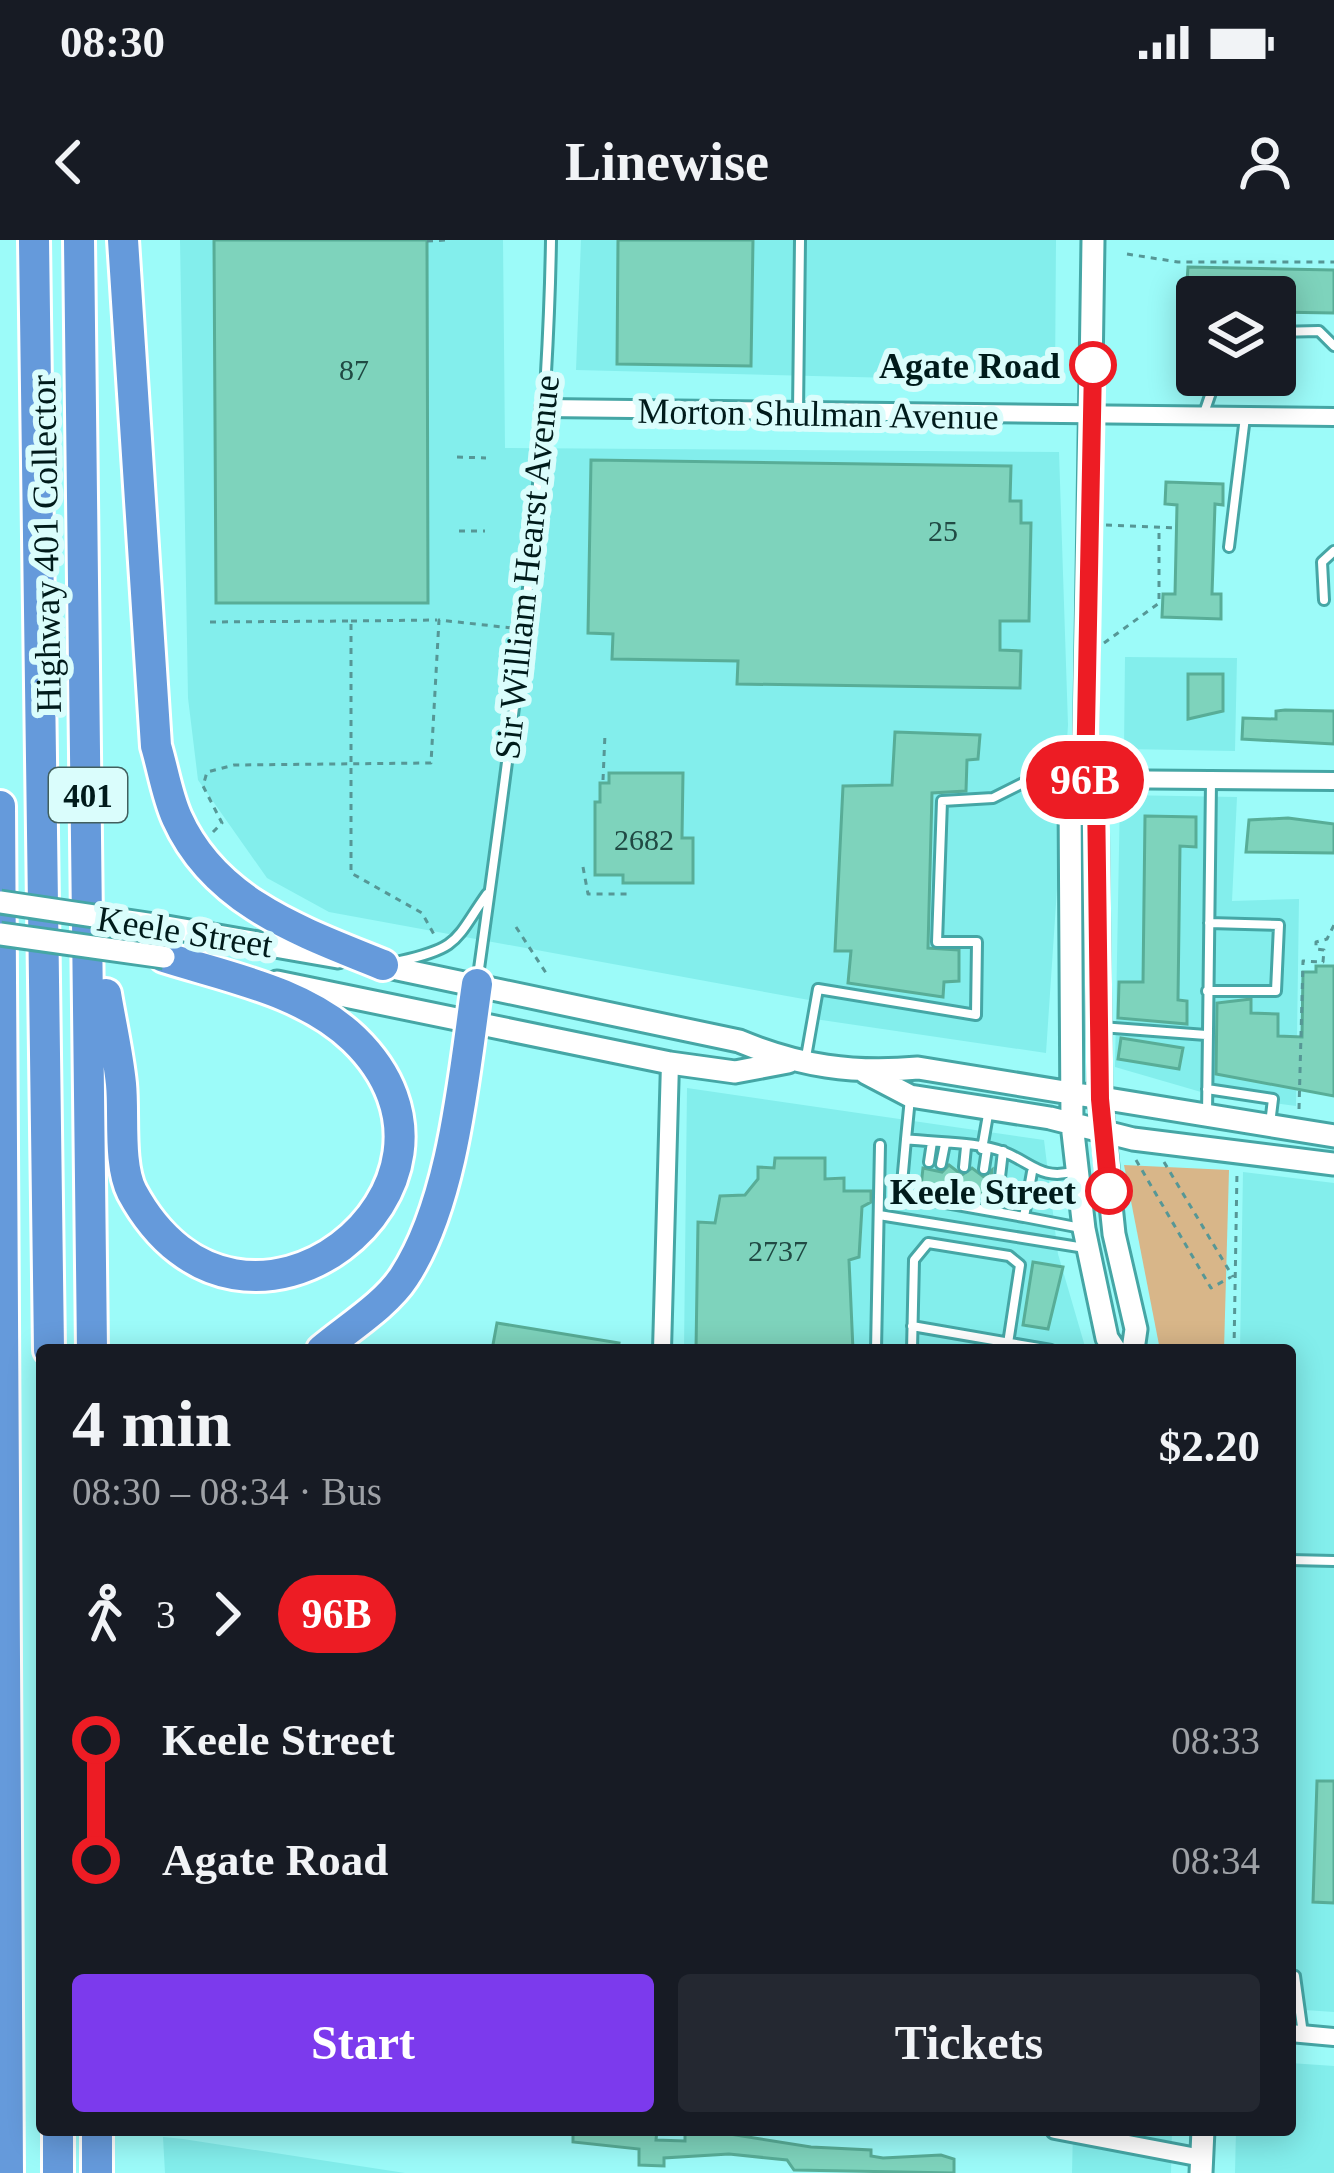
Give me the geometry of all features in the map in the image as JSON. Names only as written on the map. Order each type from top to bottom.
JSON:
[{"type":"highway","name":"401","points":[[34,240],[49,1344]]},
{"type":"highway","name":"Highway 401 Collector","points":[[80,240],[92,1344]]},
{"type":"highway","points":[[123,240],[156,746],[177,818],[207,865],[250,904],[382,965]]},
{"type":"highway","name":"401","points":[[0,806],[8,2173]]},
{"type":"highway","points":[[90,896],[121,1078],[129,1188],[158,1228],[196,1261],[236,1275],[290,1276],[315,1266],[378,1214],[390,1187],[397,1147],[394,1106],[379,1067],[352,1037],[289,997],[162,941]]},
{"type":"highway","points":[[329,1344],[401,1281],[425,1239],[477,984]]},
{"type":"highway","points":[[58,2136],[58,2173]]},
{"type":"highway","points":[[97,2136],[98,2173]]},
{"type":"main road","points":[[1093,240],[1085,779],[1096,793],[1102,1132],[1114,1234],[1136,1329],[1134,1344]]},
{"type":"main road","points":[[1085,779],[1070,794],[1072,1124],[1086,1239],[1111,1344]]},
{"type":"main road","name":"Keele Street","points":[[0,902],[471,1025],[735,1072],[797,1063]]},
{"type":"main road","name":"Keele Street","points":[[0,934],[162,941],[382,965],[739,1041],[797,1063],[866,1073],[917,1068],[1334,1136]]},
{"type":"main road","name":"Keele Street","points":[[866,1073],[910,1096],[1102,1132],[1334,1164]]},
{"type":"main road","points":[[1201,2166],[1203,2136]]},
{"type":"street","name":"Morton Shulman Avenue","points":[[544,408],[1093,417]]},
{"type":"street","points":[[1093,417],[1334,417]]},
{"type":"street","points":[[1085,779],[1334,781]]},
{"type":"street","points":[[662,1344],[670,1063]]},
{"type":"street","points":[[1296,2034],[1334,2037]]},
{"type":"street","points":[[1079,2136],[1201,2166]]},
{"type":"lane","name":"Sir William Hearst Avenue","points":[[477,984],[520,682],[543,469],[551,240]]},
{"type":"lane","points":[[798,413],[800,240]]},
{"type":"lane","points":[[1296,332],[1319,331],[1334,346]]},
{"type":"lane","points":[[1203,417],[1210,396]]},
{"type":"lane","points":[[1229,547],[1245,417]]},
{"type":"lane","points":[[1324,600],[1322,562],[1334,551]]},
{"type":"lane","points":[[797,1063],[818,989],[976,1015],[977,942],[938,942],[942,801],[994,798],[1029,780],[1085,779]]},
{"type":"lane","points":[[1207,1117],[1211,780]]},
{"type":"lane","name":"Sir William Hearst Avenue","points":[[382,965],[440,950],[469,929],[488,892]]},
{"type":"lane","points":[[1207,992],[1276,991],[1279,925],[1208,923]]},
{"type":"lane","points":[[1100,1027],[1207,1035]]},
{"type":"lane","points":[[1207,1089],[1273,1099],[1269,1126]]},
{"type":"lane","points":[[910,1096],[901,1195],[1024,1217],[1086,1239]]},
{"type":"lane","points":[[984,1169],[988,1109]]},
{"type":"lane","points":[[906,1139],[1003,1151],[1032,1172],[1059,1176],[1076,1170]]},
{"type":"lane","points":[[929,1162],[932,1142]]},
{"type":"lane","points":[[941,1164],[944,1144]]},
{"type":"lane","points":[[876,1344],[880,1145]]},
{"type":"lane","points":[[964,1167],[966,1147]]},
{"type":"lane","points":[[995,1212],[1003,1151]]},
{"type":"lane","points":[[1024,1217],[1032,1172]]},
{"type":"lane","points":[[924,1199],[926,1186]]},
{"type":"lane","points":[[936,1201],[938,1188]]},
{"type":"lane","points":[[958,1205],[960,1191]]},
{"type":"lane","points":[[978,1209],[980,1194]]},
{"type":"lane","points":[[879,1215],[1086,1239]]},
{"type":"lane","points":[[912,1344],[914,1260],[920,1249],[941,1244],[1009,1256],[1020,1264],[1008,1344]]},
{"type":"lane","points":[[912,1326],[994,1344]]},
{"type":"lane","points":[[1296,1560],[1334,1561]]},
{"type":"path","points":[[428,241],[447,240]]},
{"type":"path","points":[[1127,254],[1178,262],[1334,262]]},
{"type":"path","points":[[457,457],[485,458]]},
{"type":"path","points":[[1090,524],[1176,528]]},
{"type":"path","points":[[1088,654],[1161,600],[1160,527]]},
{"type":"path","points":[[459,531],[485,531]]},
{"type":"path","points":[[208,836],[222,824],[202,786],[207,772],[234,765],[431,763],[439,620]]},
{"type":"path","points":[[209,622],[439,620],[498,627]]},
{"type":"path","points":[[351,621],[352,874],[422,913],[436,940]]},
{"type":"path","points":[[603,780],[605,734]]},
{"type":"path","points":[[583,867],[588,894],[627,894]]},
{"type":"path","points":[[1299,1109],[1303,961],[1323,962],[1324,950],[1316,949],[1316,942],[1327,939],[1334,925]]},
{"type":"path","points":[[517,927],[548,976]]},
{"type":"path","points":[[1135,1158],[1211,1288],[1233,1277]]},
{"type":"path","points":[[1163,1160],[1233,1277]]},
{"type":"path","points":[[1234,1344],[1237,1169]]},
{"type":"shaded area","points":[[180,240],[503,240],[505,448],[1059,452],[1068,725],[1046,1053],[808,1018],[809,1000],[329,912],[267,878],[198,780],[188,698]]},
{"type":"shaded area","points":[[581,240],[1056,240],[1055,382],[576,370]]},
{"type":"shaded area","points":[[1125,657],[1237,658],[1235,751],[1124,749]]},
{"type":"shaded area","points":[[1120,795],[1237,797],[1232,901],[1299,899],[1296,1106],[1208,1094],[1115,1067]]},
{"type":"shaded area","points":[[687,1088],[1044,1140],[1058,1254],[1084,1344],[684,1344]]},
{"type":"shaded area","points":[[1124,1165],[1229,1170],[1224,1344],[1159,1344]]},
{"type":"shaded area","points":[[1243,1172],[1334,1183],[1334,2012],[1296,2009],[1296,1344],[1240,1344]]},
{"type":"shaded area","points":[[1296,2063],[1334,2066],[1334,2173],[1235,2173],[1236,2136],[1296,2136]]},
{"type":"shaded area","points":[[1073,2136],[1172,2136],[1171,2173],[1072,2173]]},
{"type":"shaded area","points":[[163,2137],[183,2139],[405,2173],[165,2173]]},
{"type":"building","points":[[214,240],[427,240],[428,603],[216,603]]},
{"type":"building","points":[[618,240],[753,240],[751,366],[617,364]]},
{"type":"building","points":[[1188,267],[1334,270],[1334,313],[1296,312],[1296,276],[1187,276]]},
{"type":"building","points":[[591,460],[1011,466],[1010,501],[1021,501],[1021,523],[1031,523],[1029,621],[1000,621],[1000,650],[1021,651],[1020,688],[737,684],[738,661],[612,659],[613,634],[588,633]]},
{"type":"building","points":[[1166,482],[1223,484],[1223,505],[1215,504],[1212,594],[1221,594],[1221,619],[1162,617],[1163,594],[1175,594],[1177,505],[1165,504]]},
{"type":"building","points":[[1188,674],[1223,674],[1223,711],[1188,719]]},
{"type":"building","points":[[1276,711],[1334,711],[1334,744],[1242,739],[1243,718],[1276,719]]},
{"type":"building","points":[[895,732],[980,735],[978,759],[967,760],[966,791],[932,793],[928,948],[959,950],[959,981],[944,982],[943,997],[848,983],[851,951],[835,951],[843,786],[892,785]]},
{"type":"building","points":[[609,773],[683,773],[682,838],[693,838],[693,883],[623,883],[623,875],[595,875],[595,802],[600,802],[600,783],[609,783]]},
{"type":"building","points":[[1145,816],[1196,817],[1196,847],[1180,846],[1178,1000],[1187,1001],[1187,1024],[1118,1018],[1119,982],[1143,982]]},
{"type":"building","points":[[1288,818],[1334,824],[1334,853],[1246,852],[1249,820]]},
{"type":"building","points":[[1316,966],[1334,966],[1334,1096],[1216,1074],[1217,1003],[1251,999],[1251,1013],[1278,1014],[1278,1036],[1302,1037],[1303,972],[1316,972]]},
{"type":"building","points":[[1121,1038],[1183,1048],[1179,1069],[1118,1059]]},
{"type":"building","points":[[775,1158],[825,1158],[825,1179],[844,1178],[844,1191],[871,1191],[871,1202],[862,1207],[859,1257],[849,1260],[853,1344],[696,1344],[698,1222],[715,1223],[720,1196],[745,1195],[758,1179],[758,1167],[774,1168]]},
{"type":"building","points":[[949,1165],[962,1175],[972,1168],[984,1177],[992,1170],[990,1195],[921,1186],[923,1168],[942,1172]]},
{"type":"building","points":[[1033,1262],[1063,1267],[1048,1329],[1023,1325]]},
{"type":"building","points":[[497,1323],[619,1343],[619,1344],[493,1344]]},
{"type":"building","points":[[1317,1781],[1334,1781],[1334,1903],[1313,1902]]},
{"type":"building","points":[[573,2136],[656,2136],[656,2140],[685,2141],[685,2136],[742,2136],[871,2150],[871,2156],[883,2158],[941,2155],[954,2159],[954,2173],[794,2170],[787,2160],[729,2154],[664,2158],[664,2166],[639,2165],[639,2149],[573,2142]]},
{"type":"bus line","name":"96B","points":[[1093,365],[1085,779],[1096,793],[1100,1099],[1109,1191]]},
{"type":"place","name":"Agate Road","points":[[1093,365]]},
{"type":"place","name":"Keele Street","points":[[1109,1191]]}]
